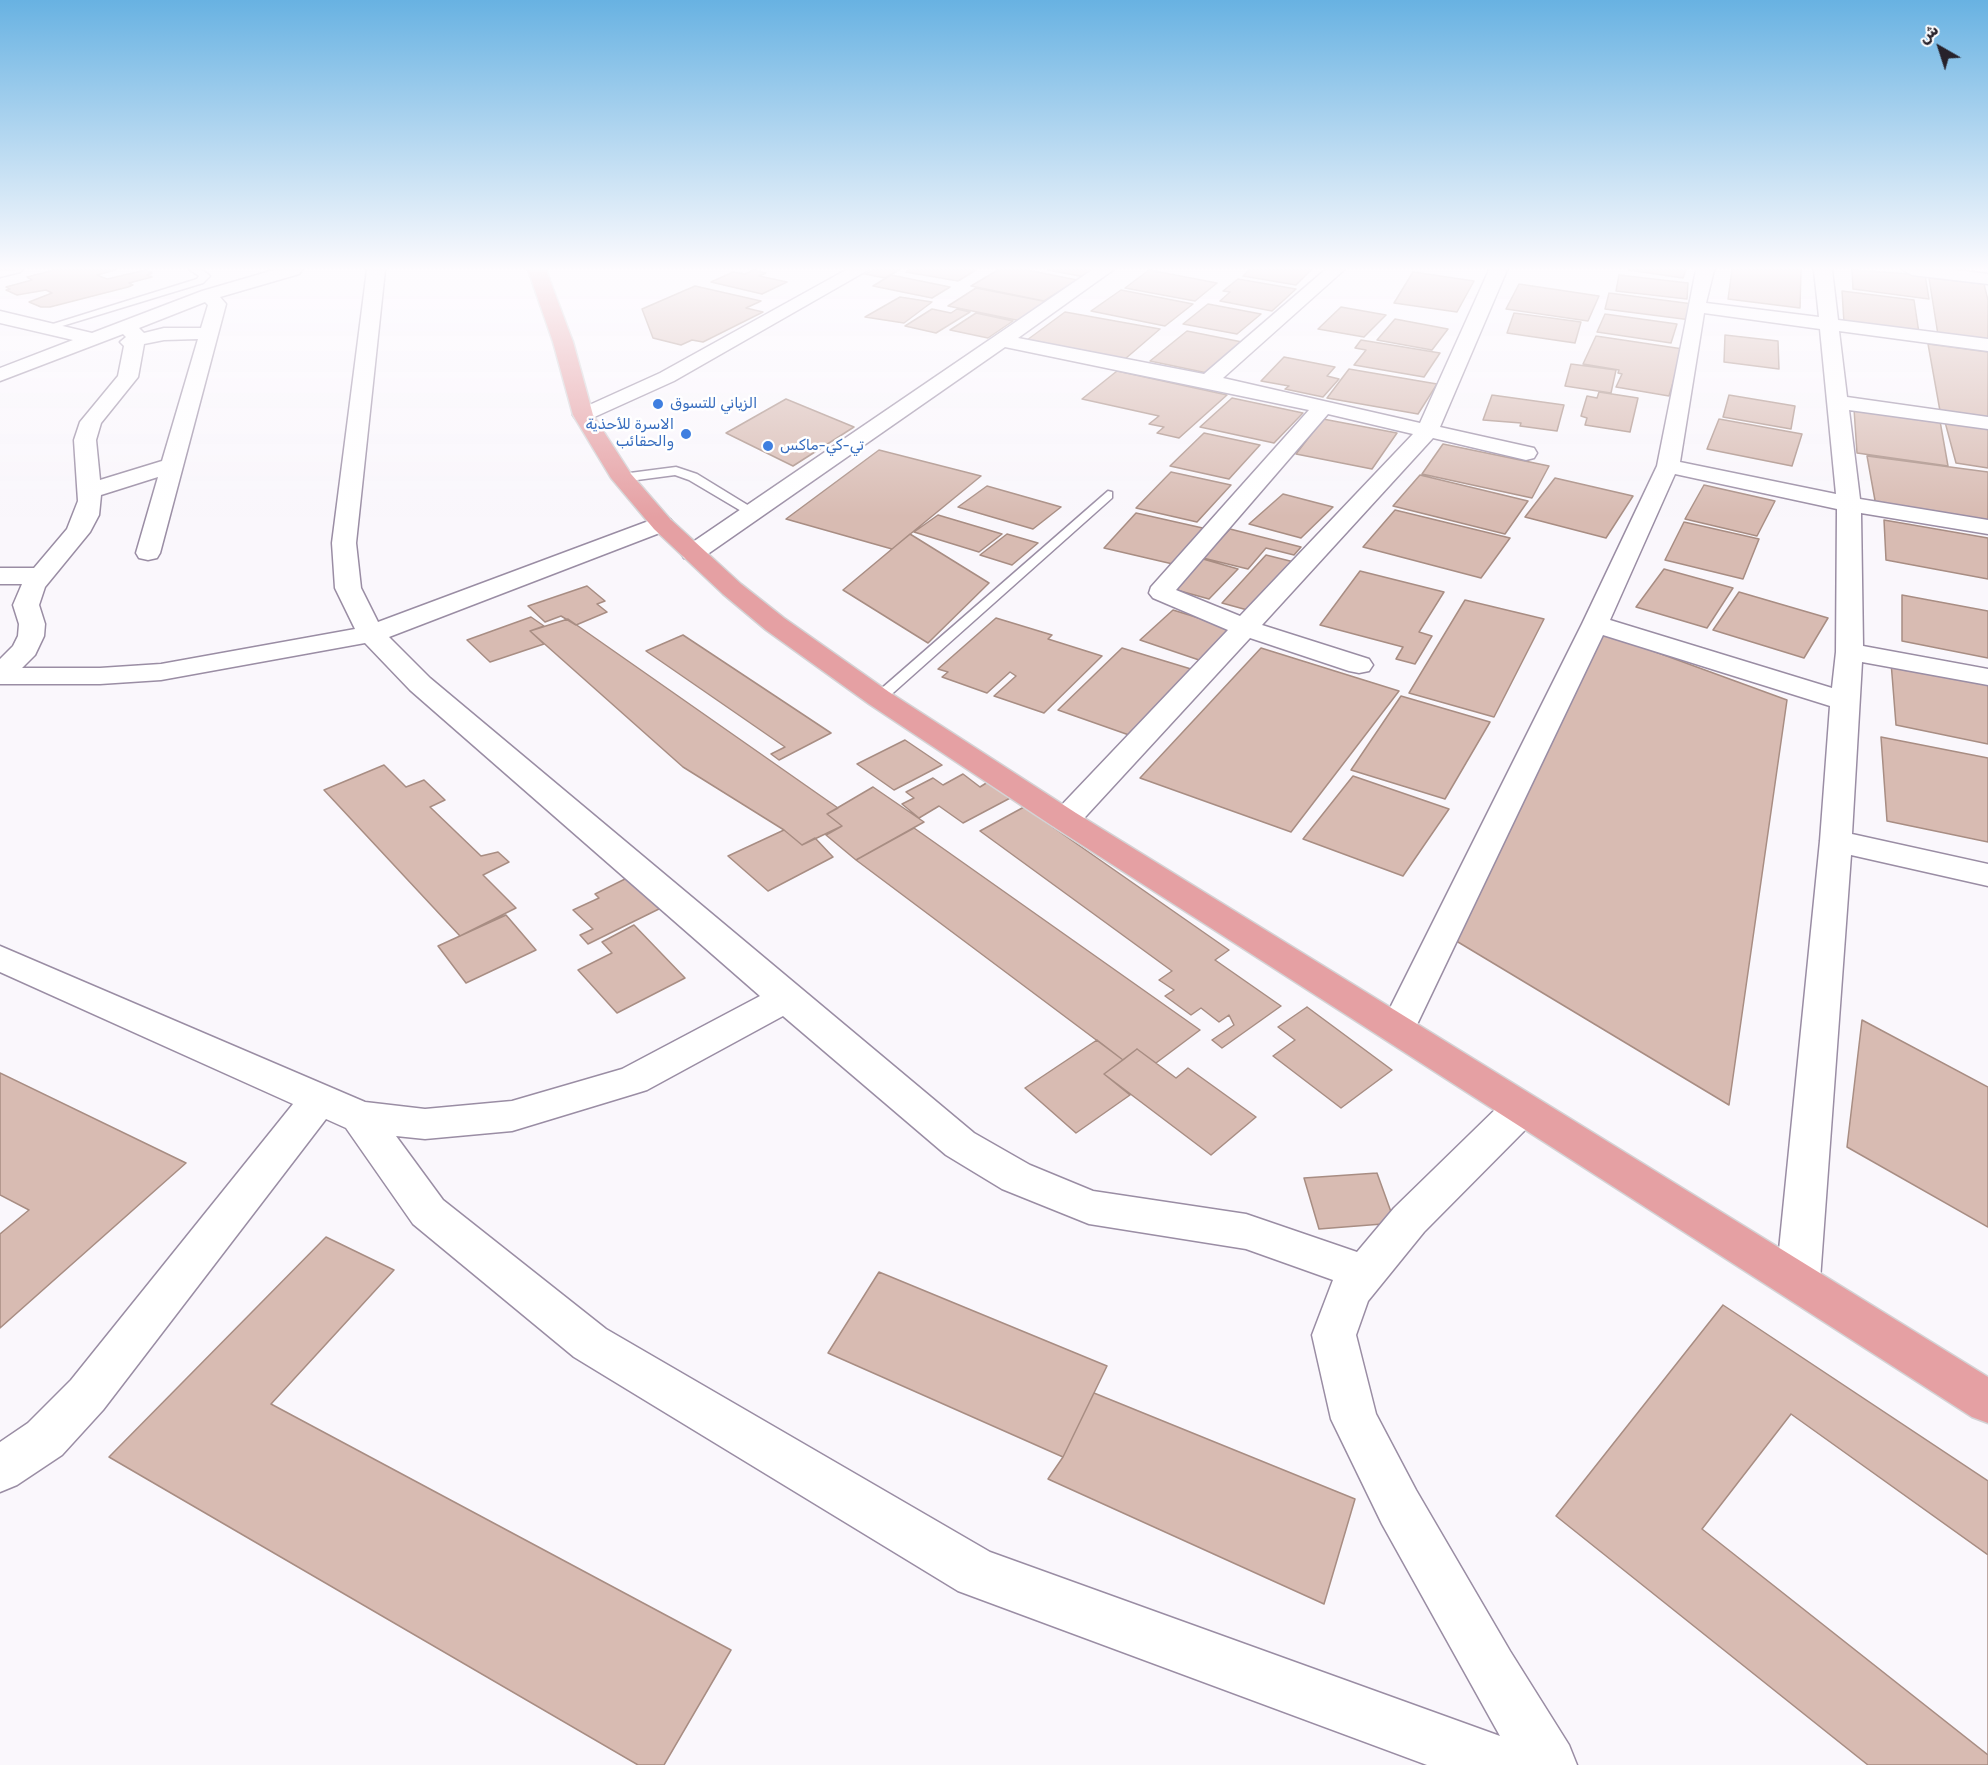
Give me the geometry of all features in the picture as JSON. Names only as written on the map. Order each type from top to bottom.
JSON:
[{"type":"main road","points":[[566,352],[583,415],[622,478],[662,524],[775,624],[879,698],[1065,820],[1398,1028],[1521,1109],[1798,1280],[1988,1402]]},
{"type":"street","points":[[0,375],[57,352]]},
{"type":"street","points":[[0,394],[90,352]]},
{"type":"street","points":[[0,675],[20,655],[32,636],[26,605],[39,576],[78,532],[87,515],[89,491],[85,449],[87,431],[98,412],[128,377],[129,352]]},
{"type":"street","points":[[148,553],[204,352]]},
{"type":"street","points":[[366,352],[344,543],[348,588],[371,634],[420,684],[960,1144],[1016,1177],[1089,1207],[1246,1232],[1365,1273]]},
{"type":"street","points":[[583,415],[667,377],[711,352]]},
{"type":"street","points":[[693,553],[987,352]]},
{"type":"street","points":[[1062,352],[1208,381],[1321,409],[1526,453]]},
{"type":"street","points":[[1208,381],[1241,352]]},
{"type":"street","points":[[1065,820],[1427,432],[1462,352]]},
{"type":"street","points":[[1398,1028],[1668,466],[1688,352]]},
{"type":"street","points":[[1798,1280],[1836,841],[1844,701],[1850,652],[1849,504],[1832,352]]},
{"type":"street","points":[[1838,402],[1988,423]]},
{"type":"street","points":[[1321,409],[1164,587],[1162,593],[1170,599],[1246,628],[1359,665]]},
{"type":"street","points":[[89,491],[172,465]]},
{"type":"street","points":[[1668,466],[1849,504],[1988,527]]},
{"type":"street","points":[[0,675],[161,672],[371,634],[662,524]]},
{"type":"street","points":[[0,576],[39,576]]},
{"type":"street","points":[[1594,624],[1844,701]]},
{"type":"street","points":[[1850,652],[1988,677]]},
{"type":"street","points":[[1836,841],[1988,875]]},
{"type":"street","points":[[0,958],[340,1108],[425,1124],[512,1116],[634,1080],[786,998]]},
{"type":"street","points":[[0,1469],[45,1439],[87,1395],[340,1108]]},
{"type":"street","points":[[340,1108],[428,1212],[590,1343],[976,1573],[1503,1765]]},
{"type":"street","points":[[1521,1109],[1409,1220],[1350,1291],[1334,1335],[1354,1419],[1399,1507],[1491,1670],[1549,1765]]},
{"type":"lane","points":[[622,478],[665,470],[676,471],[693,477],[753,512]]},
{"type":"lane","points":[[879,698],[1108,495]]},
{"type":"building","points":[[1091,352],[1133,352],[1125,359]]},
{"type":"building","points":[[1161,352],[1236,352],[1212,374],[1150,361]]},
{"type":"building","points":[[1364,352],[1440,353],[1424,377],[1354,365]]},
{"type":"building","points":[[1588,352],[1682,352],[1669,396],[1616,387],[1622,374],[1618,373],[1619,370],[1583,364]]},
{"type":"building","points":[[1724,352],[1778,352],[1779,369],[1724,362]]},
{"type":"building","points":[[1929,352],[1988,352],[1988,417],[1940,411]]},
{"type":"building","points":[[1284,357],[1335,367],[1327,376],[1339,379],[1323,397],[1285,389],[1289,386],[1261,381]]},
{"type":"building","points":[[1571,364],[1616,370],[1611,393],[1565,386]]},
{"type":"building","points":[[1349,369],[1437,384],[1418,414],[1327,398]]},
{"type":"building","points":[[1117,371],[1227,395],[1179,438],[1157,433],[1164,427],[1149,424],[1159,416],[1082,399]]},
{"type":"building","points":[[1599,392],[1638,398],[1630,432],[1585,425],[1587,418],[1581,416],[1587,396],[1597,398]]},
{"type":"building","points":[[1492,395],[1564,405],[1557,431],[1520,426],[1521,423],[1483,420]]},
{"type":"building","points":[[1729,395],[1795,406],[1791,429],[1723,417]]},
{"type":"building","points":[[1232,398],[1303,413],[1274,443],[1200,427]]},
{"type":"building","points":[[786,399],[854,427],[793,466],[726,433]]},
{"type":"building","points":[[1854,409],[1940,421],[1948,466],[1857,453]]},
{"type":"building","points":[[1323,419],[1397,433],[1372,469],[1296,454]]},
{"type":"building","points":[[1719,419],[1802,434],[1792,466],[1707,449]]},
{"type":"building","points":[[1945,422],[1988,428],[1988,468],[1956,463]]},
{"type":"building","points":[[1204,433],[1260,445],[1229,479],[1170,466]]},
{"type":"building","points":[[1443,444],[1549,466],[1532,498],[1422,474]]},
{"type":"building","points":[[879,450],[981,476],[892,549],[786,519]]},
{"type":"building","points":[[1867,456],[1988,472],[1988,522],[1876,506]]},
{"type":"building","points":[[1171,472],[1231,485],[1197,522],[1136,508]]},
{"type":"building","points":[[1420,475],[1528,501],[1505,534],[1393,506]]},
{"type":"building","points":[[1555,478],[1633,496],[1606,538],[1525,517]]},
{"type":"building","points":[[1704,485],[1775,501],[1757,536],[1685,519]]},
{"type":"building","points":[[987,486],[1061,507],[1033,529],[958,507]]},
{"type":"building","points":[[1283,494],[1333,507],[1301,538],[1249,524]]},
{"type":"building","points":[[1395,510],[1510,538],[1481,578],[1363,547]]},
{"type":"building","points":[[1136,513],[1207,529],[1177,565],[1104,548]]},
{"type":"building","points":[[938,515],[1002,534],[979,552],[914,532]]},
{"type":"building","points":[[1884,520],[1988,538],[1988,579],[1886,560]]},
{"type":"building","points":[[1684,522],[1759,539],[1743,579],[1665,560]]},
{"type":"building","points":[[1230,529],[1301,547],[1294,555],[1266,548],[1248,569],[1203,558]]},
{"type":"building","points":[[910,534],[989,583],[928,643],[843,590]]},
{"type":"building","points":[[1007,534],[1038,543],[1012,565],[980,555]]},
{"type":"building","points":[[1266,555],[1294,562],[1251,611],[1222,603]]},
{"type":"building","points":[[1203,559],[1238,569],[1209,599],[1173,589]]},
{"type":"building","points":[[1664,569],[1733,588],[1707,628],[1636,607]]},
{"type":"building","points":[[1360,571],[1444,592],[1419,632],[1432,636],[1415,664],[1396,659],[1403,647],[1320,625]]},
{"type":"building","points":[[587,586],[605,601],[597,604],[607,612],[576,625],[561,616],[545,622],[528,606]]},
{"type":"building","points":[[1739,592],[1828,618],[1804,658],[1713,630]]},
{"type":"building","points":[[1902,595],[1988,611],[1988,658],[1902,641]]},
{"type":"building","points":[[1465,600],[1544,619],[1494,717],[1409,693]]},
{"type":"building","points":[[1173,610],[1234,629],[1202,661],[1140,640]]},
{"type":"building","points":[[531,617],[544,626],[530,631],[544,644],[490,662],[467,640]]},
{"type":"building","points":[[996,618],[1052,635],[1048,639],[1102,656],[1044,713],[994,696],[1016,676],[1010,672],[987,693],[942,677],[948,672],[938,669]]},
{"type":"building","points":[[568,619],[838,808],[827,814],[842,826],[802,845],[784,830],[683,767],[530,631]]},
{"type":"building","points":[[1601,632],[1787,700],[1729,1105],[1453,939]]},
{"type":"building","points":[[683,635],[831,733],[779,760],[771,754],[785,747],[646,651]]},
{"type":"building","points":[[1122,648],[1191,669],[1129,735],[1058,710]]},
{"type":"building","points":[[1261,648],[1399,691],[1291,832],[1140,778]]},
{"type":"building","points":[[1891,662],[1988,681],[1988,744],[1896,725]]},
{"type":"building","points":[[1401,696],[1490,722],[1445,799],[1351,770]]},
{"type":"building","points":[[1881,737],[1988,758],[1988,842],[1887,821]]},
{"type":"building","points":[[905,740],[942,765],[894,790],[857,764]]},
{"type":"building","points":[[384,765],[406,787],[424,780],[445,800],[430,807],[481,856],[498,852],[509,862],[483,875],[516,908],[460,936],[324,790]]},
{"type":"building","points":[[963,774],[980,787],[991,780],[1014,796],[963,823],[939,806],[919,818],[902,804],[914,798],[906,792],[933,778],[943,785]]},
{"type":"building","points":[[1353,776],[1449,809],[1403,876],[1303,839]]},
{"type":"building","points":[[873,787],[924,822],[856,860],[826,835],[842,826],[827,814]]},
{"type":"building","points":[[1024,807],[1229,950],[1215,960],[1281,1006],[1222,1048],[1212,1040],[1234,1025],[1229,1015],[1219,1022],[1201,1008],[1191,1015],[1165,996],[1174,990],[1159,980],[1172,971],[980,831]]},
{"type":"building","points":[[914,828],[1200,1030],[1156,1063],[1137,1049],[1123,1060],[856,860]]},
{"type":"building","points":[[784,830],[802,845],[815,838],[833,857],[768,891],[728,856]]},
{"type":"building","points":[[635,874],[667,905],[588,944],[580,935],[593,929],[573,910],[599,898],[595,894]]},
{"type":"building","points":[[506,915],[536,950],[466,983],[438,946]]},
{"type":"building","points":[[634,925],[685,978],[617,1013],[578,970],[612,953],[602,942]]},
{"type":"building","points":[[1307,1007],[1392,1070],[1341,1108],[1273,1056],[1295,1040],[1278,1027]]},
{"type":"building","points":[[1862,1020],[1988,1087],[1988,1227],[1847,1147]]},
{"type":"building","points":[[1097,1040],[1123,1060],[1104,1074],[1130,1095],[1076,1133],[1025,1088]]},
{"type":"building","points":[[1137,1049],[1176,1078],[1188,1068],[1256,1117],[1211,1155],[1104,1074]]},
{"type":"building","points":[[0,1073],[186,1163],[0,1328],[0,1234],[29,1210],[0,1195]]},
{"type":"building","points":[[1377,1173],[1395,1223],[1319,1229],[1304,1178]]},
{"type":"building","points":[[326,1237],[394,1270],[271,1404],[731,1650],[664,1765],[638,1765],[109,1457]]},
{"type":"building","points":[[879,1272],[1107,1366],[1063,1457],[828,1353]]},
{"type":"building","points":[[1723,1305],[1988,1481],[1988,1765],[1868,1765],[1556,1516]]},
{"type":"building","points":[[1094,1393],[1355,1499],[1324,1604],[1048,1479],[1063,1457]]},
{"type":"building","points":[[1791,1414],[1988,1555],[1988,1755],[1702,1529]]},
{"type":"place","name":"الزياني للتسوق","points":[[658,404]]},
{"type":"place","name":"الاسرة للأحذية والحقائب","points":[[686,434]]},
{"type":"place","name":"تي-كي-ماكس","points":[[768,446]]}]
